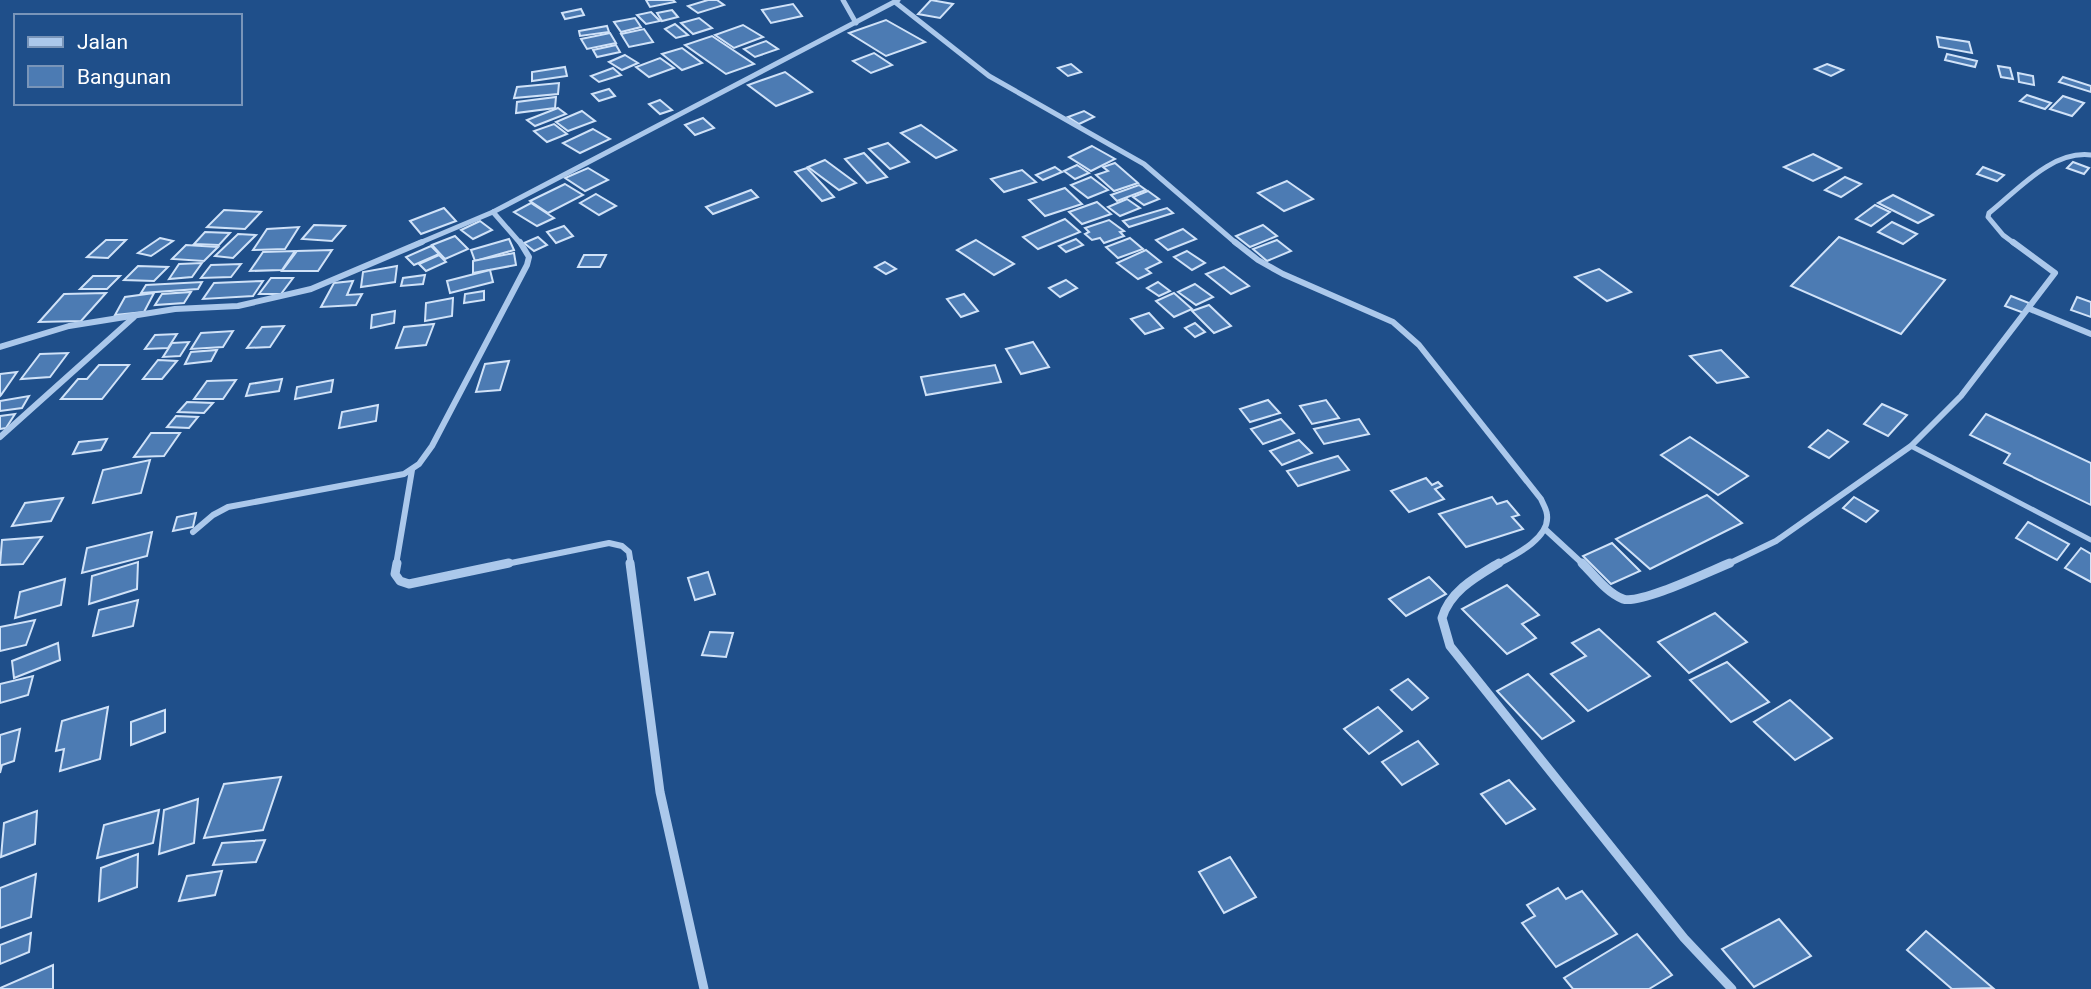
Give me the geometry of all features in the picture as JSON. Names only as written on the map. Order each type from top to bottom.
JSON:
[{"type":"street","points":[[843,0],[856,23]]},
{"type":"street","points":[[0,347],[69,326],[175,309],[238,306],[298,292],[371,265],[493,212],[897,1],[933,35],[989,76],[1144,164],[1205,219],[1258,260],[1283,274],[1375,312],[1393,322],[1419,345],[1547,507],[1550,522],[1532,544],[1495,564],[1454,596],[1443,612],[1442,623],[1450,646],[1684,938],[1732,989]]},
{"type":"street","points":[[1546,530],[1612,592],[1625,600],[1647,597],[1751,555],[1776,541],[1911,446],[1950,408],[2031,309],[2055,273],[2003,235],[1992,223],[1989,214],[2059,158],[2076,153],[2091,155]]},
{"type":"street","points":[[493,212],[516,236],[529,257],[527,265],[432,446],[412,470],[395,574],[400,581],[410,584],[609,543],[622,546],[629,552],[660,792],[704,989]]},
{"type":"street","points":[[2031,309],[2091,334]]},
{"type":"street","points":[[0,437],[134,317]]},
{"type":"street","points":[[193,532],[213,515],[228,507],[412,470]]},
{"type":"lane","points":[[1911,446],[2091,540]]},
{"type":"building","points":[[646,0],[673,0],[675,2],[650,7]]},
{"type":"building","points":[[717,0],[724,5],[698,13],[688,6]]},
{"type":"building","points":[[931,0],[953,4],[940,18],[918,14]]},
{"type":"building","points":[[793,4],[802,16],[771,23],[762,10]]},
{"type":"building","points":[[581,9],[584,15],[565,19],[562,13]]},
{"type":"building","points":[[672,10],[678,17],[662,21],[657,13]]},
{"type":"building","points":[[651,12],[660,21],[646,24],[637,15]]},
{"type":"building","points":[[635,18],[641,27],[621,32],[614,22]]},
{"type":"building","points":[[699,18],[712,28],[693,34],[681,23]]},
{"type":"building","points":[[886,20],[925,42],[886,56],[849,33]]},
{"type":"building","points":[[675,24],[688,35],[676,38],[665,29]]},
{"type":"building","points":[[743,25],[763,37],[734,48],[715,35]]},
{"type":"building","points":[[607,26],[609,32],[580,36],[579,31]]},
{"type":"building","points":[[644,29],[653,42],[629,47],[621,34]]},
{"type":"building","points":[[610,33],[616,43],[587,49],[581,39]]},
{"type":"building","points":[[712,36],[754,64],[726,74],[685,45]]},
{"type":"building","points":[[1937,37],[1969,42],[1972,53],[1939,47]]},
{"type":"building","points":[[766,41],[778,49],[755,57],[744,49]]},
{"type":"building","points":[[616,45],[620,52],[597,57],[593,50]]},
{"type":"building","points":[[682,48],[702,63],[682,70],[662,54]]},
{"type":"building","points":[[874,53],[892,65],[871,73],[853,61]]},
{"type":"building","points":[[1947,54],[1977,61],[1975,67],[1945,60]]},
{"type":"building","points":[[625,55],[638,63],[622,70],[609,62]]},
{"type":"building","points":[[660,58],[674,68],[649,77],[636,67]]},
{"type":"building","points":[[1071,64],[1081,72],[1068,76],[1058,68]]},
{"type":"building","points":[[1827,64],[1843,70],[1831,76],[1815,69]]},
{"type":"building","points":[[1998,66],[2010,68],[2013,79],[2001,77]]},
{"type":"building","points":[[565,67],[567,76],[532,81],[532,72]]},
{"type":"building","points":[[613,68],[621,75],[599,82],[591,76]]},
{"type":"building","points":[[785,72],[812,92],[776,106],[748,85]]},
{"type":"building","points":[[2018,73],[2033,76],[2034,85],[2019,82]]},
{"type":"building","points":[[2063,77],[2091,86],[2091,92],[2059,82]]},
{"type":"building","points":[[559,83],[558,94],[514,98],[517,87]]},
{"type":"building","points":[[609,89],[615,96],[599,101],[592,94]]},
{"type":"building","points":[[2027,95],[2051,103],[2045,109],[2020,101]]},
{"type":"building","points":[[2063,96],[2084,103],[2072,116],[2050,109]]},
{"type":"building","points":[[556,97],[555,108],[516,113],[517,102]]},
{"type":"building","points":[[660,100],[672,110],[660,114],[649,104]]},
{"type":"building","points":[[558,108],[566,114],[535,126],[527,120]]},
{"type":"building","points":[[582,111],[595,121],[568,131],[556,122]]},
{"type":"building","points":[[1084,111],[1094,117],[1079,124],[1068,117]]},
{"type":"building","points":[[703,118],[714,128],[695,135],[685,125]]},
{"type":"building","points":[[554,124],[567,134],[547,142],[534,131]]},
{"type":"building","points":[[921,125],[956,150],[936,158],[901,133]]},
{"type":"building","points":[[593,129],[610,139],[580,153],[563,143]]},
{"type":"building","points":[[888,143],[909,162],[890,169],[869,149]]},
{"type":"building","points":[[1092,146],[1115,159],[1091,171],[1069,157]]},
{"type":"building","points":[[864,153],[887,177],[867,183],[845,159]]},
{"type":"building","points":[[1813,154],[1841,168],[1813,181],[1784,167]]},
{"type":"building","points":[[825,160],[856,183],[839,190],[808,167]]},
{"type":"building","points":[[2073,162],[2089,168],[2084,174],[2067,168]]},
{"type":"building","points":[[1115,163],[1138,183],[1114,191],[1096,175],[1108,171],[1103,167]]},
{"type":"building","points":[[1077,165],[1089,173],[1075,179],[1064,171]]},
{"type":"building","points":[[1055,167],[1062,172],[1043,180],[1036,175]]},
{"type":"building","points":[[1983,167],[2004,175],[1997,181],[1977,174]]},
{"type":"building","points":[[588,168],[608,180],[585,191],[565,178]]},
{"type":"building","points":[[807,168],[834,197],[822,201],[795,172]]},
{"type":"building","points":[[1022,170],[1036,182],[1004,192],[991,179]]},
{"type":"building","points":[[1091,177],[1108,190],[1088,198],[1071,185]]},
{"type":"building","points":[[1845,177],[1861,184],[1841,197],[1825,190]]},
{"type":"building","points":[[1287,181],[1313,199],[1284,211],[1258,193]]},
{"type":"building","points":[[565,184],[583,195],[548,213],[530,201]]},
{"type":"building","points":[[1139,185],[1146,190],[1117,201],[1111,195]]},
{"type":"building","points":[[1065,188],[1082,204],[1045,216],[1029,200]]},
{"type":"building","points":[[751,190],[758,197],[713,214],[706,207]]},
{"type":"building","points":[[1148,191],[1159,199],[1144,205],[1133,197]]},
{"type":"building","points":[[596,194],[616,206],[599,215],[580,203]]},
{"type":"building","points":[[1893,195],[1933,215],[1918,223],[1878,203]]},
{"type":"building","points":[[1127,199],[1140,208],[1120,216],[1108,207]]},
{"type":"building","points":[[1097,202],[1111,214],[1082,224],[1069,212]]},
{"type":"building","points":[[531,203],[554,218],[537,226],[514,212]]},
{"type":"building","points":[[1875,205],[1890,212],[1871,226],[1856,219]]},
{"type":"building","points":[[444,208],[456,221],[421,234],[410,221]]},
{"type":"building","points":[[1167,208],[1173,213],[1129,227],[1123,221]]},
{"type":"building","points":[[224,210],[261,212],[245,229],[207,227]]},
{"type":"building","points":[[1065,219],[1080,232],[1038,249],[1023,237]]},
{"type":"building","points":[[1109,220],[1124,231],[1120,232],[1124,236],[1104,243],[1100,238],[1092,240],[1085,234],[1089,232],[1085,228]]},
{"type":"building","points":[[480,221],[492,230],[473,239],[461,230]]},
{"type":"building","points":[[1892,222],[1917,234],[1903,244],[1878,232]]},
{"type":"building","points":[[314,225],[345,226],[332,241],[302,239]]},
{"type":"building","points":[[1263,225],[1277,236],[1250,247],[1236,236]]},
{"type":"building","points":[[564,226],[573,236],[556,243],[547,232]]},
{"type":"building","points":[[299,227],[285,249],[253,250],[267,229]]},
{"type":"building","points":[[1183,229],[1196,239],[1168,250],[1156,240]]},
{"type":"building","points":[[205,232],[230,233],[219,245],[194,244]]},
{"type":"building","points":[[238,234],[256,235],[233,258],[215,256]]},
{"type":"building","points":[[455,236],[468,249],[445,259],[432,245]]},
{"type":"building","points":[[538,237],[547,245],[534,251],[524,243]]},
{"type":"building","points":[[1839,237],[1945,280],[1901,334],[1791,286]]},
{"type":"building","points":[[160,238],[173,241],[151,256],[138,253]]},
{"type":"building","points":[[1130,238],[1143,249],[1118,258],[1106,247]]},
{"type":"building","points":[[509,239],[514,250],[475,261],[471,250]]},
{"type":"building","points":[[1076,239],[1083,245],[1066,252],[1059,246]]},
{"type":"building","points":[[106,240],[126,240],[108,258],[87,257]]},
{"type":"building","points":[[976,240],[1014,264],[994,275],[957,250]]},
{"type":"building","points":[[1277,240],[1291,251],[1267,261],[1253,249]]},
{"type":"building","points":[[186,245],[218,247],[204,261],[172,259]]},
{"type":"building","points":[[431,246],[439,254],[414,265],[406,257]]},
{"type":"building","points":[[332,250],[318,271],[282,271],[297,251]]},
{"type":"building","points":[[1146,250],[1161,262],[1146,269],[1151,273],[1138,279],[1117,263]]},
{"type":"building","points":[[295,251],[282,270],[250,271],[263,252]]},
{"type":"building","points":[[1187,251],[1205,263],[1192,270],[1174,257]]},
{"type":"building","points":[[514,253],[516,265],[473,273],[473,261]]},
{"type":"building","points":[[439,255],[446,262],[426,271],[419,264]]},
{"type":"building","points":[[584,255],[606,255],[600,267],[578,267]]},
{"type":"building","points":[[885,262],[896,269],[886,274],[875,267]]},
{"type":"building","points":[[202,263],[192,277],[169,279],[179,264]]},
{"type":"building","points":[[241,264],[231,277],[201,278],[211,265]]},
{"type":"building","points":[[138,266],[168,267],[154,281],[124,280]]},
{"type":"building","points":[[397,266],[395,282],[361,287],[363,272]]},
{"type":"building","points":[[1224,267],[1249,286],[1231,294],[1206,274]]},
{"type":"building","points":[[1599,269],[1631,292],[1607,301],[1575,277]]},
{"type":"building","points":[[490,270],[493,282],[450,293],[447,281]]},
{"type":"building","points":[[425,275],[423,284],[401,286],[403,278]]},
{"type":"building","points":[[93,276],[120,276],[107,289],[80,289]]},
{"type":"building","points":[[271,278],[293,278],[281,294],[259,294]]},
{"type":"building","points":[[1066,280],[1077,288],[1060,297],[1049,288]]},
{"type":"building","points":[[263,281],[253,296],[203,299],[214,283]]},
{"type":"building","points":[[353,281],[347,295],[362,294],[356,305],[321,307],[334,283]]},
{"type":"building","points":[[202,282],[198,289],[141,293],[146,285]]},
{"type":"building","points":[[1158,282],[1170,291],[1159,296],[1147,288]]},
{"type":"building","points":[[1195,284],[1213,297],[1196,305],[1178,292]]},
{"type":"building","points":[[484,291],[484,300],[464,303],[465,294]]},
{"type":"building","points":[[191,292],[184,303],[155,305],[162,294]]},
{"type":"building","points":[[106,293],[81,321],[39,322],[64,294]]},
{"type":"building","points":[[154,293],[144,312],[115,315],[125,297]]},
{"type":"building","points":[[1174,293],[1192,309],[1174,317],[1156,301]]},
{"type":"building","points":[[964,294],[978,311],[961,317],[947,299]]},
{"type":"building","points":[[2011,296],[2029,303],[2024,313],[2005,306]]},
{"type":"building","points":[[2077,297],[2091,302],[2091,317],[2071,310]]},
{"type":"building","points":[[453,298],[452,316],[425,321],[426,303]]},
{"type":"building","points":[[1209,305],[1231,326],[1214,333],[1192,311]]},
{"type":"building","points":[[395,311],[394,323],[371,328],[372,315]]},
{"type":"building","points":[[1149,313],[1163,328],[1145,334],[1131,319]]},
{"type":"building","points":[[1195,323],[1205,332],[1195,337],[1185,328]]},
{"type":"building","points":[[434,324],[426,345],[396,348],[404,327]]},
{"type":"building","points":[[284,326],[270,347],[247,348],[262,327]]},
{"type":"building","points":[[233,331],[223,347],[191,349],[201,333]]},
{"type":"building","points":[[177,334],[168,348],[145,349],[155,335]]},
{"type":"building","points":[[189,342],[180,356],[163,357],[172,343]]},
{"type":"building","points":[[1033,342],[1049,367],[1021,374],[1006,349]]},
{"type":"building","points":[[217,350],[211,361],[185,364],[191,352]]},
{"type":"building","points":[[1721,350],[1748,377],[1717,383],[1690,356]]},
{"type":"building","points":[[68,353],[50,377],[21,379],[40,354]]},
{"type":"building","points":[[158,360],[177,361],[162,379],[143,379]]},
{"type":"building","points":[[509,361],[500,390],[476,392],[485,364]]},
{"type":"building","points":[[99,365],[129,365],[102,399],[61,399],[78,379],[87,379]]},
{"type":"building","points":[[995,365],[1001,382],[926,395],[921,377]]},
{"type":"building","points":[[17,372],[1,395],[0,396],[0,374]]},
{"type":"building","points":[[282,379],[279,391],[246,396],[250,384]]},
{"type":"building","points":[[236,380],[223,399],[194,399],[207,381]]},
{"type":"building","points":[[333,380],[331,392],[295,399],[297,387]]},
{"type":"building","points":[[29,396],[22,408],[0,411],[0,401]]},
{"type":"building","points":[[1268,400],[1280,413],[1250,422],[1240,409]]},
{"type":"building","points":[[1326,400],[1339,418],[1312,424],[1300,406]]},
{"type":"building","points":[[187,402],[213,403],[204,413],[178,412]]},
{"type":"building","points":[[1882,404],[1907,415],[1888,436],[1864,424]]},
{"type":"building","points":[[378,405],[376,421],[339,428],[342,412]]},
{"type":"building","points":[[15,414],[6,428],[0,429],[0,416]]},
{"type":"building","points":[[1986,414],[2091,463],[2091,505],[2004,463],[2010,454],[1970,435]]},
{"type":"building","points":[[176,416],[198,417],[189,428],[167,427]]},
{"type":"building","points":[[1281,419],[1294,433],[1263,444],[1251,429]]},
{"type":"building","points":[[1359,419],[1369,434],[1324,444],[1314,429]]},
{"type":"building","points":[[1828,430],[1848,442],[1829,458],[1809,447]]},
{"type":"building","points":[[151,433],[180,433],[164,456],[134,457]]},
{"type":"building","points":[[1690,437],[1748,476],[1718,495],[1661,455]]},
{"type":"building","points":[[107,439],[101,450],[73,454],[79,442]]},
{"type":"building","points":[[1299,440],[1312,453],[1282,465],[1270,451]]},
{"type":"building","points":[[1338,456],[1349,470],[1298,486],[1287,471]]},
{"type":"building","points":[[150,460],[141,493],[93,503],[103,470]]},
{"type":"building","points":[[1426,478],[1432,485],[1438,482],[1442,486],[1435,489],[1444,499],[1409,512],[1391,491]]},
{"type":"building","points":[[1707,495],[1742,523],[1650,569],[1616,539]]},
{"type":"building","points":[[1492,497],[1497,504],[1507,501],[1519,515],[1512,517],[1523,529],[1466,547],[1439,514]]},
{"type":"building","points":[[1854,497],[1878,511],[1866,522],[1843,508]]},
{"type":"building","points":[[63,498],[51,521],[12,526],[25,503]]},
{"type":"building","points":[[196,513],[193,527],[173,531],[177,517]]},
{"type":"building","points":[[2028,522],[2069,544],[2057,560],[2016,538]]},
{"type":"building","points":[[152,532],[147,556],[82,573],[87,548]]},
{"type":"building","points":[[42,537],[23,564],[0,565],[2,540]]},
{"type":"building","points":[[1612,543],[1640,571],[1611,584],[1583,556]]},
{"type":"building","points":[[2081,548],[2091,554],[2091,582],[2065,568]]},
{"type":"building","points":[[138,562],[137,589],[89,604],[92,576]]},
{"type":"building","points":[[708,572],[715,594],[695,600],[688,578]]},
{"type":"building","points":[[1429,577],[1446,594],[1406,616],[1389,599]]},
{"type":"building","points":[[65,579],[61,605],[15,618],[20,592]]},
{"type":"building","points":[[1507,585],[1539,615],[1522,624],[1536,638],[1507,654],[1462,609]]},
{"type":"building","points":[[138,600],[133,626],[93,636],[99,610]]},
{"type":"building","points":[[1715,613],[1747,642],[1689,673],[1658,642]]},
{"type":"building","points":[[35,620],[26,645],[0,651],[0,627]]},
{"type":"building","points":[[1599,629],[1650,676],[1588,711],[1551,674],[1586,656],[1572,643]]},
{"type":"building","points":[[710,632],[733,633],[726,657],[702,655]]},
{"type":"building","points":[[58,643],[60,660],[14,678],[12,661]]},
{"type":"building","points":[[1727,662],[1769,702],[1731,722],[1690,680]]},
{"type":"building","points":[[1528,674],[1574,721],[1542,739],[1497,691]]},
{"type":"building","points":[[33,676],[28,695],[0,703],[0,684]]},
{"type":"building","points":[[1408,679],[1428,698],[1412,710],[1391,690]]},
{"type":"building","points":[[1790,700],[1832,738],[1795,760],[1754,722]]},
{"type":"building","points":[[108,707],[100,759],[60,771],[64,749],[56,751],[62,721]]},
{"type":"building","points":[[1378,707],[1402,731],[1369,754],[1344,729]]},
{"type":"building","points":[[165,710],[165,732],[131,745],[131,722]]},
{"type":"building","points":[[20,729],[14,761],[2,765],[0,773],[0,735]]},
{"type":"building","points":[[1418,741],[1438,764],[1402,785],[1382,762]]},
{"type":"building","points":[[281,777],[263,830],[204,838],[224,784]]},
{"type":"building","points":[[1509,780],[1535,809],[1506,824],[1481,794]]},
{"type":"building","points":[[198,799],[194,843],[159,854],[164,810]]},
{"type":"building","points":[[159,810],[153,843],[97,858],[104,825]]},
{"type":"building","points":[[37,811],[35,844],[1,857],[4,823]]},
{"type":"building","points":[[265,840],[256,862],[213,865],[222,843]]},
{"type":"building","points":[[138,854],[137,887],[99,901],[101,868]]},
{"type":"building","points":[[1230,857],[1256,897],[1224,913],[1199,872]]},
{"type":"building","points":[[222,871],[215,895],[179,901],[187,876]]},
{"type":"building","points":[[36,874],[31,917],[0,928],[0,888]]},
{"type":"building","points":[[1558,888],[1566,899],[1582,891],[1617,934],[1556,967],[1522,923],[1535,916],[1527,905]]},
{"type":"building","points":[[1779,919],[1811,956],[1754,987],[1722,949]]},
{"type":"building","points":[[1926,931],[1993,988],[1952,989],[1907,950]]},
{"type":"building","points":[[31,933],[29,952],[0,964],[0,945]]},
{"type":"building","points":[[1637,934],[1672,975],[1649,989],[1573,989],[1564,978]]},
{"type":"building","points":[[53,965],[53,989],[0,989],[0,988]]}]
